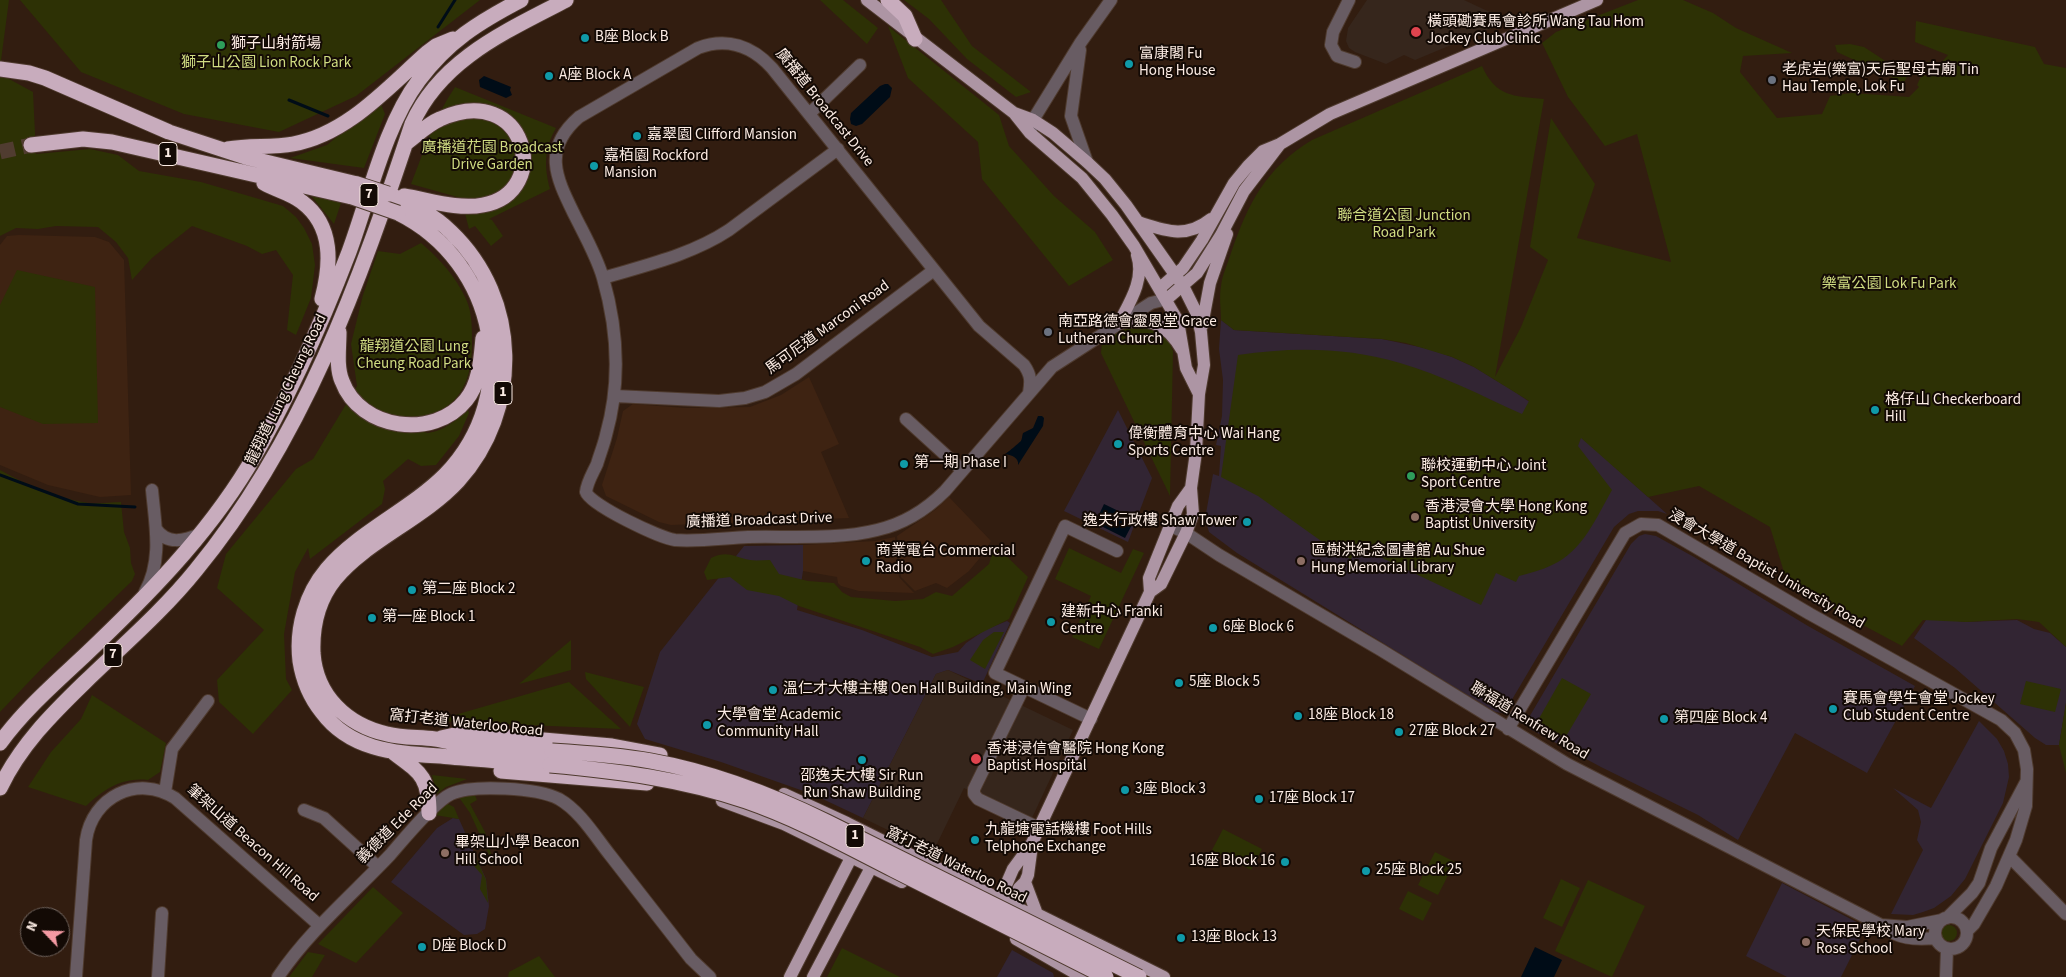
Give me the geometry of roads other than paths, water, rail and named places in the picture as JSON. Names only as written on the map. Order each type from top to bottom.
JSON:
[{"type":"highway","name":"龍翔道 Lung Cheung Road","points":[[0,743],[28,708],[141,599],[203,532],[223,505],[249,465],[294,378],[349,251],[394,124],[418,82],[457,38],[479,23],[521,0]]},
{"type":"highway","name":"龍翔道 Lung Cheung Road","points":[[0,788],[21,751],[43,724],[171,598],[219,541],[276,456],[338,328],[412,124],[424,101],[454,66],[501,34],[566,0]]},
{"type":"highway","points":[[888,0],[905,16],[915,39]]},
{"type":"highway","points":[[224,150],[251,146],[293,144],[322,135],[341,125],[367,106],[436,46],[457,38]]},
{"type":"highway","name":"1","points":[[0,69],[37,75],[169,132],[300,178]]},
{"type":"highway","name":"窩打老道 Waterloo Road","points":[[406,143],[431,124],[464,111],[484,111],[494,114],[508,123],[516,132],[521,142],[522,169],[514,186],[507,194],[495,202],[466,206],[434,201],[417,203]]},
{"type":"highway","name":"1","points":[[31,145],[84,139],[112,142],[245,172],[300,178]]},
{"type":"highway","points":[[245,172],[302,202],[321,223],[326,235],[329,256],[319,323]]},
{"type":"highway","name":"窩打老道 Waterloo Road","points":[[300,178],[354,191],[388,194],[417,203],[464,246],[480,268],[493,294],[502,325],[505,346],[505,371],[501,399],[486,439],[470,467],[456,483],[430,506],[354,560],[330,586],[319,607],[313,654],[317,674],[334,706],[349,719],[385,734],[437,739],[551,758],[595,769],[656,777],[747,801],[816,831],[1106,977]]},
{"type":"highway","name":"窩打老道 Waterloo Road","points":[[354,191],[418,224],[442,243],[460,264],[476,290],[485,316],[491,344],[490,382],[480,420],[454,465],[430,489],[346,550],[332,564],[314,588],[302,621],[299,642],[301,666],[307,687],[320,710],[334,726],[348,737],[368,746],[392,752],[551,758],[609,756],[673,766],[724,780],[778,800],[827,822],[1139,977]]},
{"type":"highway","points":[[338,328],[339,373],[346,390],[353,400],[382,420],[393,424],[416,426],[445,417],[456,410],[467,399],[477,376],[485,316]]},
{"type":"highway","points":[[437,739],[463,733],[612,746],[660,755]]},
{"type":"highway","points":[[392,752],[413,767],[424,780],[429,792],[429,813]]},
{"type":"highway","points":[[411,754],[440,766],[659,784]]},
{"type":"main road","points":[[1167,299],[1234,183],[1263,151],[1280,144],[1330,114],[1597,0]]},
{"type":"main road","points":[[867,1],[1014,113],[1030,133],[1082,178],[1134,246],[1167,299],[1178,321],[1186,368],[1199,394]]},
{"type":"main road","points":[[1014,113],[1033,120],[1087,162],[1126,205],[1192,300],[1201,332],[1204,365],[1199,394],[1196,452],[1191,488],[1193,514],[1186,533],[1161,584],[1150,592]]},
{"type":"main road","points":[[1160,288],[1197,273],[1230,220],[1244,191],[1280,144]]},
{"type":"main road","points":[[1138,222],[1163,230],[1181,232],[1195,230],[1215,216]]},
{"type":"main road","points":[[1201,332],[1210,283],[1226,242],[1230,220]]},
{"type":"main road","points":[[1119,323],[1131,300],[1139,278],[1138,258],[1134,246]]},
{"type":"main road","points":[[1119,323],[1140,320],[1157,324],[1175,338],[1184,355]]},
{"type":"main road","points":[[994,927],[999,900],[1013,869],[1032,843],[1091,719],[1150,592],[1149,578],[1178,506],[1191,488]]},
{"type":"main road","points":[[660,755],[659,784],[701,794],[784,824],[994,927],[1073,973]]},
{"type":"main road","name":"窩打老道 Waterloo Road","points":[[660,755],[727,774],[774,790],[864,831],[999,900],[1028,913],[1037,914],[1081,934],[1164,977]]},
{"type":"main road","points":[[790,977],[864,831]]},
{"type":"main road","points":[[812,977],[885,842]]},
{"type":"main road","points":[[994,927],[1011,905],[1019,888],[1025,882],[1028,875],[1032,843]]},
{"type":"main road","points":[[1025,882],[1037,914]]},
{"type":"main road","points":[[1073,973],[1061,948],[1064,942],[1081,934]]},
{"type":"street","points":[[1030,133],[1033,120],[1081,42],[1111,0]]},
{"type":"street","points":[[1349,0],[1333,32],[1331,45],[1337,56],[1355,62]]},
{"type":"street","points":[[1081,42],[1071,116],[1087,162]]},
{"type":"street","name":"廣播道 Broadcast Drive","points":[[1024,365],[979,326],[838,149],[760,56],[738,44],[722,43],[705,46],[693,51],[579,118],[563,136],[556,157],[559,183],[598,265],[615,328],[615,396],[604,442],[586,488],[587,496],[628,521],[674,540],[837,535],[875,531],[898,524],[919,513],[938,498],[1028,392],[1052,367],[1151,303],[1167,299]]},
{"type":"street","points":[[809,114],[860,65]]},
{"type":"street","points":[[603,278],[686,252],[710,242],[838,149]]},
{"type":"street","name":"馬可尼道 Marconi Road","points":[[615,396],[719,401],[745,398],[765,392],[796,374],[934,270]]},
{"type":"street","name":"廣播道 Broadcast Drive","points":[[1151,303],[1160,288]]},
{"type":"street","points":[[1024,365],[1040,368],[1052,367]]},
{"type":"street","points":[[1024,365],[1029,373],[1031,382],[1028,392]]},
{"type":"street","points":[[906,419],[962,470]]},
{"type":"street","points":[[141,599],[155,569],[157,556],[152,490]]},
{"type":"street","name":"浸會大學道 Baptist University Road","points":[[1508,729],[1620,541],[1632,528],[1640,524],[1650,523],[1666,529],[1810,614],[2008,726],[2015,733],[2024,750],[2027,769],[2026,806],[2009,856],[1985,906],[1974,924],[1967,931]]},
{"type":"street","points":[[1091,719],[994,673],[1065,526],[1117,551]]},
{"type":"street","name":"聯福道 Renfrew Road","points":[[1171,526],[1186,533],[1259,579],[1381,650],[1566,764],[1880,925],[1892,934],[1918,939],[1936,938]]},
{"type":"street","points":[[156,529],[163,537],[178,541],[189,539],[203,532]]},
{"type":"street","points":[[1024,687],[974,789],[974,794],[978,799],[1039,828]]},
{"type":"street","points":[[165,792],[172,749],[208,701]]},
{"type":"street","name":"浸會大學道 Baptist University Road","points":[[1945,919],[1972,893],[1984,869],[1991,848],[2026,782]]},
{"type":"street","name":"筆架山道 Beacon Hill Road","points":[[76,977],[86,840],[92,818],[106,801],[126,791],[140,788],[165,792],[180,802],[319,925]]},
{"type":"street","name":"義德道 Ede Road","points":[[278,977],[319,925],[446,796],[473,788],[542,793],[559,799],[568,805],[588,826],[691,959],[710,977]]},
{"type":"street","points":[[304,810],[324,818],[378,867]]},
{"type":"street","points":[[1984,869],[2002,854],[2009,856],[2066,914]]},
{"type":"street","points":[[158,977],[162,913]]},
{"type":"street","points":[[1945,919],[1958,919],[1965,926],[1967,931],[1965,940],[1958,948],[1947,949],[1939,944],[1936,938],[1936,928],[1945,919]]},
{"type":"street","name":"聯福道 Renfrew Road","points":[[1880,925],[1907,927],[1945,919]]},
{"type":"street","points":[[1946,977],[1947,949]]},
{"type":"waterway","points":[[438,27],[455,0]]},
{"type":"waterway","points":[[289,100],[328,116]]},
{"type":"waterway","points":[[0,475],[78,504],[135,507]]},
{"type":"tunnel","points":[[0,152],[31,145]]},
{"type":"place","name":"橫頭磡賽馬會診所 Wang Tau Hom Jockey Club Clinic","points":[[1416,32]]},
{"type":"place","name":"B座 Block B","points":[[585,38]]},
{"type":"place","name":"獅子山射箭場","points":[[221,45]]},
{"type":"place","name":"富康閣 Fu Hong House","points":[[1129,64]]},
{"type":"place","name":"A座 Block A","points":[[549,76]]},
{"type":"place","name":"老虎岩(樂富)天后聖母古廟 Tin Hau Temple, Lok Fu","points":[[1772,80]]},
{"type":"place","name":"嘉翠園 Clifford Mansion","points":[[637,136]]},
{"type":"place","name":"嘉栢園 Rockford Mansion","points":[[594,166]]},
{"type":"place","name":"南亞路德會靈恩堂 Grace Lutheran Church","points":[[1048,332]]},
{"type":"place","name":"格仔山 Checkerboard Hill","points":[[1875,410]]},
{"type":"place","name":"偉衡體育中心 Wai Hang Sports Centre","points":[[1118,444]]},
{"type":"place","name":"第一期 Phase I","points":[[904,464]]},
{"type":"place","name":"聯校運動中心 Joint Sport Centre","points":[[1411,476]]},
{"type":"place","name":"香港浸會大學 Hong Kong Baptist University","points":[[1415,517]]},
{"type":"place","name":"逸夫行政樓 Shaw Tower","points":[[1247,522]]},
{"type":"place","name":"商業電台 Commercial Radio","points":[[866,561]]},
{"type":"place","name":"區樹洪紀念圖書館 Au Shue Hung Memorial Library","points":[[1301,561]]},
{"type":"place","name":"第二座 Block 2","points":[[412,590]]},
{"type":"place","name":"第一座 Block 1","points":[[372,618]]},
{"type":"place","name":"建新中心 Franki Centre","points":[[1051,622]]},
{"type":"place","name":"6座 Block 6","points":[[1213,628]]},
{"type":"place","name":"5座 Block 5","points":[[1179,683]]},
{"type":"place","name":"溫仁才大樓主樓 Oen Hall Building, Main Wing","points":[[773,690]]},
{"type":"place","name":"賽馬會學生會堂 Jockey Club Student Centre","points":[[1833,709]]},
{"type":"place","name":"18座 Block 18","points":[[1298,716]]},
{"type":"place","name":"第四座 Block 4","points":[[1664,719]]},
{"type":"place","name":"大學會堂 Academic Community Hall","points":[[707,725]]},
{"type":"place","name":"27座 Block 27","points":[[1399,732]]},
{"type":"place","name":"香港浸信會醫院 Hong Kong Baptist Hospital","points":[[976,759]]},
{"type":"place","name":"邵逸夫大樓 Sir Run Run Shaw Building","points":[[862,760]]},
{"type":"place","name":"3座 Block 3","points":[[1125,790]]},
{"type":"place","name":"17座 Block 17","points":[[1259,799]]},
{"type":"place","name":"九龍塘電話機樓 Foot Hills Telphone Exchange","points":[[975,840]]},
{"type":"place","name":"畢架山小學 Beacon Hill School","points":[[445,853]]},
{"type":"place","name":"16座 Block 16","points":[[1285,862]]},
{"type":"place","name":"25座 Block 25","points":[[1366,871]]},
{"type":"place","name":"13座 Block 13","points":[[1181,938]]},
{"type":"place","name":"天保民學校 Mary Rose School","points":[[1806,942]]},
{"type":"place","name":"D座 Block D","points":[[422,947]]},
{"type":"park label","name":"獅子山公園 Lion Rock Park","points":[[266,64]]},
{"type":"park label","name":"廣播道花園 Broadcast Drive Garden","points":[[492,158]]},
{"type":"park label","name":"聯合道公園 Junction Road Park","points":[[1404,226]]},
{"type":"park label","name":"樂富公園 Lok Fu Park","points":[[1889,285]]},
{"type":"park label","name":"龍翔道公園 Lung Cheung Road Park","points":[[414,356]]}]
